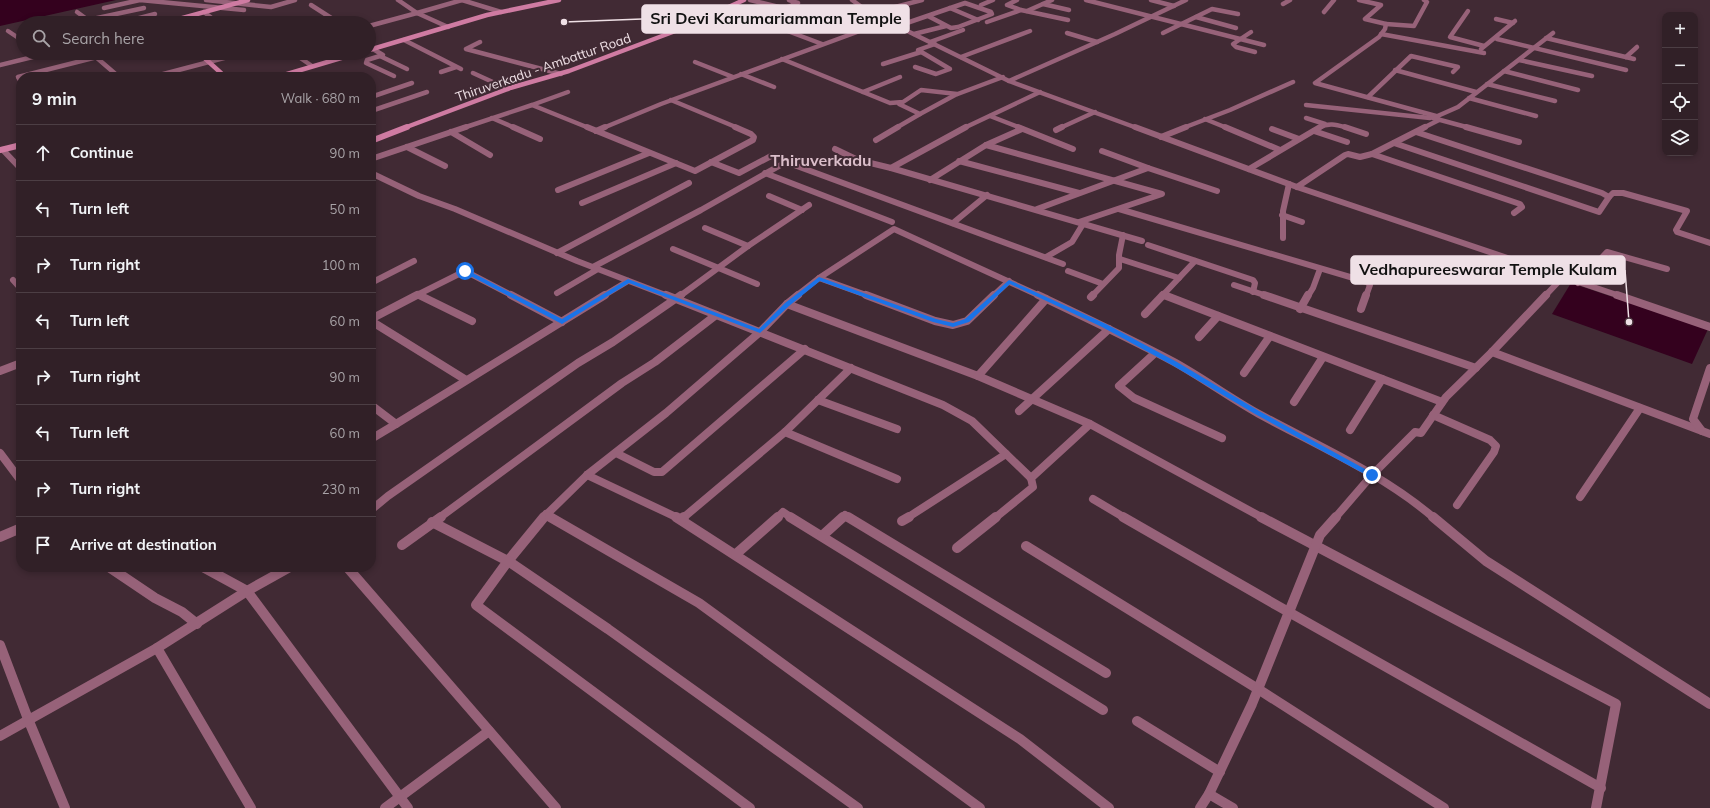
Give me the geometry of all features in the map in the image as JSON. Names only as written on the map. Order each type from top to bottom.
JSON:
[{"type":"street","points":[[104,8],[140,0],[244,10]]},
{"type":"street","points":[[206,0],[271,7],[295,0]]},
{"type":"street","points":[[191,16],[248,0]]},
{"type":"street","points":[[398,0],[417,13],[448,27]]},
{"type":"street","points":[[376,24],[462,0],[501,12]]},
{"type":"street","points":[[376,47],[501,12],[538,3],[559,0]]},
{"type":"street","name":"Thiruverkadu - Ambattur Road","points":[[376,139],[508,89],[561,74],[678,30],[744,0]]},
{"type":"street","points":[[750,0],[783,8]]},
{"type":"street","points":[[789,0],[798,2]]},
{"type":"street","points":[[748,22],[805,0]]},
{"type":"street","points":[[852,0],[887,21],[1009,81],[1297,187],[1710,327]]},
{"type":"street","points":[[872,13],[922,0]]},
{"type":"street","points":[[895,25],[958,0]]},
{"type":"street","points":[[981,5],[993,0]]},
{"type":"street","points":[[1017,0],[1007,5],[1021,10],[1068,20]]},
{"type":"street","points":[[1027,11],[1052,0]]},
{"type":"street","points":[[1086,0],[1264,45]]},
{"type":"street","points":[[1151,0],[1174,6]]},
{"type":"street","points":[[1009,81],[1186,0]]},
{"type":"street","points":[[1283,4],[1290,0]]},
{"type":"street","points":[[1324,12],[1334,0]]},
{"type":"street","points":[[1359,0],[1374,1],[1381,5],[1365,19],[1386,24],[1414,26],[1427,2],[1424,0]]},
{"type":"street","points":[[895,25],[908,23],[950,8],[968,3],[992,13],[992,15],[955,28],[946,26],[928,16]]},
{"type":"street","points":[[1043,4],[1069,10]]},
{"type":"street","points":[[311,5],[328,16]]},
{"type":"street","points":[[113,16],[144,8]]},
{"type":"street","points":[[950,8],[978,20]]},
{"type":"street","points":[[1163,33],[1213,8],[1238,14]]},
{"type":"street","points":[[915,67],[936,74],[950,69],[918,49],[1021,10]]},
{"type":"street","points":[[1468,11],[1450,37],[1484,46]]},
{"type":"street","points":[[76,12],[82,16]]},
{"type":"street","points":[[204,12],[209,16]]},
{"type":"street","points":[[803,12],[857,31]]},
{"type":"street","points":[[147,16],[155,14]]},
{"type":"street","points":[[1196,17],[1236,28]]},
{"type":"street","points":[[1477,52],[1514,22],[1496,19]]},
{"type":"street","points":[[596,131],[671,100],[887,21]]},
{"type":"street","points":[[908,23],[914,26]]},
{"type":"street","points":[[1386,24],[1385,29],[1381,34],[1315,82],[1519,142]]},
{"type":"street","points":[[914,34],[946,26]]},
{"type":"street","points":[[777,27],[822,44]]},
{"type":"street","points":[[919,28],[925,31]]},
{"type":"street","points":[[961,57],[1030,30]]},
{"type":"street","points":[[8,31],[16,37]]},
{"type":"street","points":[[1251,32],[1232,44],[1236,47],[1255,52]]},
{"type":"street","points":[[1067,33],[1097,42]]},
{"type":"street","points":[[1297,187],[1348,154],[1360,157],[1372,154],[1416,132],[1436,118],[1458,107],[1554,33]]},
{"type":"street","points":[[1381,34],[1484,53]]},
{"type":"street","points":[[1546,38],[1634,59]]},
{"type":"street","points":[[404,40],[461,69]]},
{"type":"street","points":[[1498,40],[1626,70]]},
{"type":"street","points":[[480,42],[466,49],[561,74]]},
{"type":"street","points":[[1626,57],[1637,47]]},
{"type":"street","points":[[376,50],[384,54],[376,58]]},
{"type":"street","points":[[883,64],[921,52]]},
{"type":"street","points":[[1368,97],[1413,54],[1458,67],[1454,72]]},
{"type":"street","points":[[380,56],[406,69]]},
{"type":"street","points":[[782,59],[886,102],[899,104],[920,114]]},
{"type":"street","points":[[0,65],[18,60]]},
{"type":"street","points":[[39,72],[89,60]]},
{"type":"street","points":[[99,60],[112,72]]},
{"type":"street","points":[[171,72],[216,60]]},
{"type":"street","points":[[303,60],[312,66]]},
{"type":"street","points":[[293,72],[333,60]]},
{"type":"street","points":[[371,60],[366,62],[394,76]]},
{"type":"street","points":[[1519,60],[1592,76]]},
{"type":"street","points":[[208,62],[220,72]]},
{"type":"street","points":[[545,70],[563,62]]},
{"type":"street","points":[[695,62],[733,77]]},
{"type":"street","points":[[441,72],[456,67]]},
{"type":"street","points":[[1395,70],[1476,92]]},
{"type":"street","points":[[1504,71],[1578,90]]},
{"type":"street","points":[[472,73],[508,89]]},
{"type":"street","points":[[742,74],[774,87]]},
{"type":"street","points":[[863,92],[900,77]]},
{"type":"street","points":[[876,140],[957,94],[1003,77]]},
{"type":"street","points":[[1161,137],[1293,82]]},
{"type":"street","points":[[376,95],[412,83]]},
{"type":"street","points":[[1487,84],[1555,101]]},
{"type":"street","points":[[899,104],[905,102],[920,90],[957,94]]},
{"type":"street","points":[[376,109],[427,92]]},
{"type":"street","points":[[376,156],[568,92]]},
{"type":"street","points":[[890,168],[952,134],[1040,92]]},
{"type":"street","points":[[1469,98],[1536,116]]},
{"type":"street","points":[[532,105],[695,171],[753,140],[754,137],[751,134],[671,100]]},
{"type":"street","points":[[1306,105],[1436,118]]},
{"type":"street","points":[[1056,130],[1095,112]]},
{"type":"street","points":[[990,116],[1073,149]]},
{"type":"street","points":[[492,118],[540,139]]},
{"type":"street","points":[[1306,118],[1325,124],[1335,124],[1366,134]]},
{"type":"street","points":[[1205,119],[1280,150]]},
{"type":"street","points":[[1249,169],[1325,124]]},
{"type":"street","points":[[930,180],[958,161],[986,145],[1022,129]]},
{"type":"street","points":[[1272,129],[1299,139]]},
{"type":"street","points":[[1314,131],[1348,142]]},
{"type":"street","points":[[451,132],[490,155]]},
{"type":"street","points":[[1416,132],[1602,193],[1609,197]]},
{"type":"street","points":[[1394,143],[1599,212],[1613,193],[1623,193],[1687,211],[1676,230],[1677,232],[1710,243]]},
{"type":"street","points":[[986,145],[1162,194],[1081,223],[1072,242],[1046,257]]},
{"type":"street","points":[[2,150],[16,146]]},
{"type":"street","points":[[407,147],[445,166]]},
{"type":"street","points":[[835,149],[858,160],[1038,209],[1142,240]]},
{"type":"street","points":[[2,150],[16,164]]},
{"type":"street","points":[[1102,151],[1217,191]]},
{"type":"street","points":[[558,190],[650,153]]},
{"type":"street","points":[[1372,154],[1520,204],[1522,207],[1514,213]]},
{"type":"street","points":[[711,162],[739,173],[771,156]]},
{"type":"street","points":[[958,161],[1079,193]]},
{"type":"street","points":[[557,293],[596,268],[765,173],[788,162],[1063,264]]},
{"type":"street","points":[[582,203],[676,163]]},
{"type":"street","points":[[1038,209],[1148,168]]},
{"type":"street","points":[[765,173],[892,222]]},
{"type":"street","points":[[376,175],[419,196],[455,209],[557,253],[943,405],[972,421],[1031,478],[1033,486],[957,548]]},
{"type":"street","points":[[557,253],[689,183]]},
{"type":"street","points":[[1283,238],[1282,215],[1284,195],[1289,184]]},
{"type":"street","points":[[952,223],[987,195]]},
{"type":"street","points":[[769,196],[802,210]]},
{"type":"street","points":[[376,506],[394,491],[572,367],[613,342],[675,300],[748,246],[809,205]]},
{"type":"street","points":[[1120,209],[1370,284],[1360,309]]},
{"type":"street","points":[[1282,215],[1302,222]]},
{"type":"street","points":[[705,228],[748,246]]},
{"type":"street","points":[[750,808],[476,605],[508,561],[546,514],[587,475],[666,412],[760,332],[787,304],[819,278],[894,229],[1109,328],[1156,353],[1257,413],[1372,475],[1412,499],[1486,561],[1710,704]]},
{"type":"street","points":[[1091,297],[1118,268],[1120,259],[1119,255],[1124,235]]},
{"type":"street","points":[[1148,245],[1253,280],[1253,292]]},
{"type":"street","points":[[673,250],[757,284]]},
{"type":"street","points":[[1578,283],[1607,252],[1667,269]]},
{"type":"street","points":[[1120,259],[1179,278]]},
{"type":"street","points":[[376,280],[414,261]]},
{"type":"street","points":[[1145,314],[1195,261]]},
{"type":"street","points":[[1300,309],[1313,288],[1320,269]]},
{"type":"street","points":[[376,317],[465,271],[562,322]]},
{"type":"street","points":[[1068,271],[1103,284]]},
{"type":"street","points":[[819,278],[935,321],[953,325],[967,321],[1009,281]]},
{"type":"street","points":[[1200,808],[1220,772],[1258,690],[1320,535],[1372,475],[1415,432],[1421,433],[1442,402],[1562,278]]},
{"type":"street","points":[[13,280],[16,283]]},
{"type":"street","points":[[376,436],[628,281]]},
{"type":"street","points":[[1234,285],[1300,309],[1476,368]]},
{"type":"street","points":[[418,295],[472,321]]},
{"type":"street","points":[[1163,295],[1442,402]]},
{"type":"street","points":[[978,376],[1046,299]]},
{"type":"street","points":[[787,304],[978,376],[1090,424],[1316,546],[1616,704],[1596,808]]},
{"type":"street","points":[[402,545],[622,383],[655,362],[716,315]]},
{"type":"street","points":[[1199,337],[1218,316]]},
{"type":"street","points":[[376,323],[466,380]]},
{"type":"street","points":[[1019,411],[1109,328]]},
{"type":"street","points":[[1244,372],[1270,336]]},
{"type":"street","points":[[616,452],[654,472],[662,472],[805,350]]},
{"type":"street","points":[[1492,352],[1710,434]]},
{"type":"street","points":[[1156,353],[1119,386],[1134,398],[1222,438]]},
{"type":"street","points":[[1294,402],[1323,357]]},
{"type":"street","points":[[0,371],[16,365]]},
{"type":"street","points":[[681,519],[785,432],[851,368]]},
{"type":"street","points":[[1702,431],[1693,419],[1710,368]]},
{"type":"street","points":[[1350,430],[1382,379]]},
{"type":"street","points":[[818,400],[897,429]]},
{"type":"street","points":[[1580,496],[1640,408]]},
{"type":"street","points":[[376,409],[396,424]]},
{"type":"street","points":[[1433,415],[1490,440],[1496,446],[1494,452],[1457,505]]},
{"type":"street","points":[[1031,478],[1090,424]]},
{"type":"street","points":[[785,432],[897,479]]},
{"type":"street","points":[[0,453],[16,474]]},
{"type":"street","points":[[902,521],[1006,454]]},
{"type":"street","points":[[587,475],[681,519],[736,554],[1020,739],[1109,808]]},
{"type":"street","points":[[1093,499],[1290,613],[1601,788]]},
{"type":"street","points":[[736,554],[783,512],[1103,710]]},
{"type":"street","points":[[546,514],[699,603],[980,808]]},
{"type":"street","points":[[822,536],[845,515],[1106,673]]},
{"type":"street","points":[[432,522],[508,561],[608,629],[858,808]]},
{"type":"street","points":[[0,537],[16,530]]},
{"type":"street","points":[[1026,546],[1258,690],[1444,808]]},
{"type":"street","points":[[116,572],[155,598],[182,612],[197,624]]},
{"type":"street","points":[[212,572],[247,591],[408,808]]},
{"type":"street","points":[[0,736],[157,648],[247,591],[281,572]]},
{"type":"street","points":[[351,572],[556,808]]},
{"type":"street","points":[[0,645],[28,719],[65,808]]},
{"type":"street","points":[[157,648],[251,808]]},
{"type":"street","points":[[1137,721],[1220,772]]},
{"type":"street","points":[[385,808],[489,731]]},
{"type":"street","points":[[1209,794],[1233,808]]},
{"type":"shaded area","points":[[0,0],[116,0],[45,16],[16,16],[16,22],[0,26]]},
{"type":"shaded area","points":[[1571,283],[1708,329],[1692,364],[1552,314]]},
{"type":"place","name":"Sri Devi Karumariamman Temple","points":[[564,22]]},
{"type":"place","name":"Vedhapureeswarar Temple Kulam","points":[[1629,322]]},
{"type":"district","name":"Thiruverkadu","points":[[821,160]]},
{"type":"route","points":[[465,271],[562,322],[628,281],[760,332],[787,304],[819,278],[935,321],[953,325],[967,321],[1009,281],[1104,326],[1175,364],[1257,413],[1372,475]]}]
